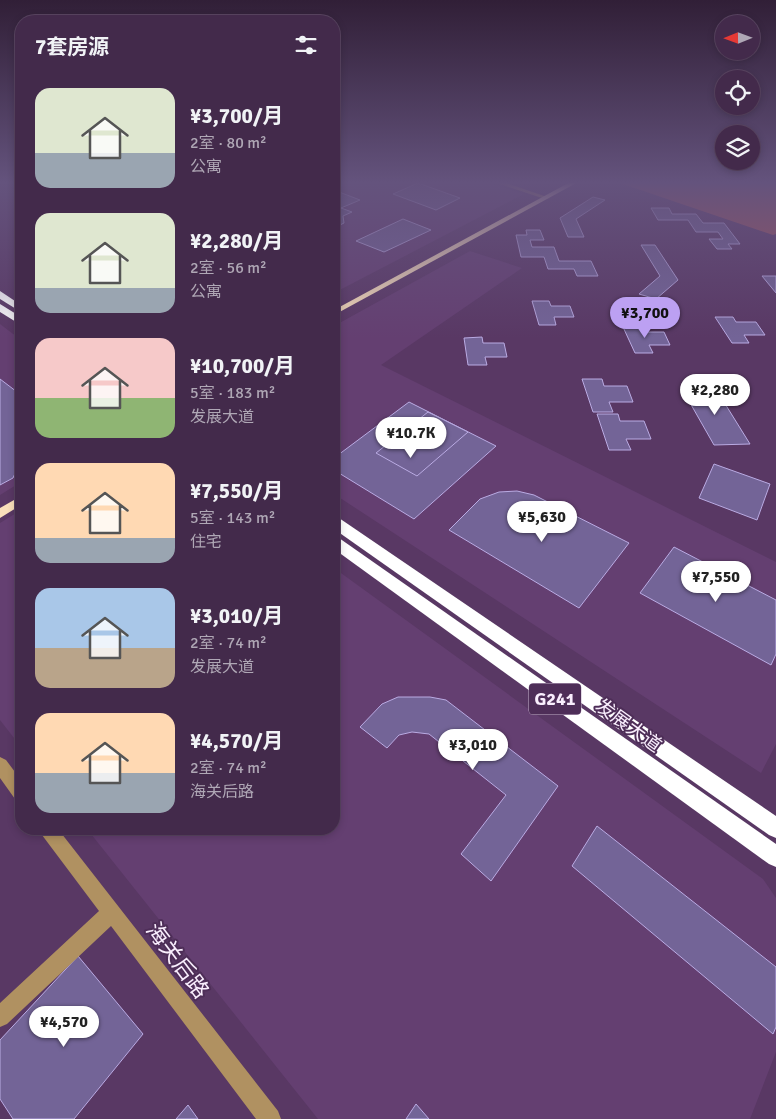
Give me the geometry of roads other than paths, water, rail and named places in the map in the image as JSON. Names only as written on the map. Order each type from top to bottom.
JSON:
[{"type":"highway","points":[[0,294],[15,305]]},
{"type":"highway","points":[[0,307],[15,318]]},
{"type":"highway","name":"发展大道","points":[[340,526],[776,828]]},
{"type":"highway","name":"发展大道","points":[[340,546],[776,856]]},
{"type":"main road","points":[[340,305],[475,233]]},
{"type":"main road","points":[[340,310],[478,233]]},
{"type":"main road","points":[[0,508],[15,498]]},
{"type":"main road","points":[[0,514],[15,504]]},
{"type":"street","points":[[0,765],[15,785]]},
{"type":"street","name":"海关后路","points":[[53,835],[270,1119]]},
{"type":"street","points":[[0,1017],[112,912]]}]
